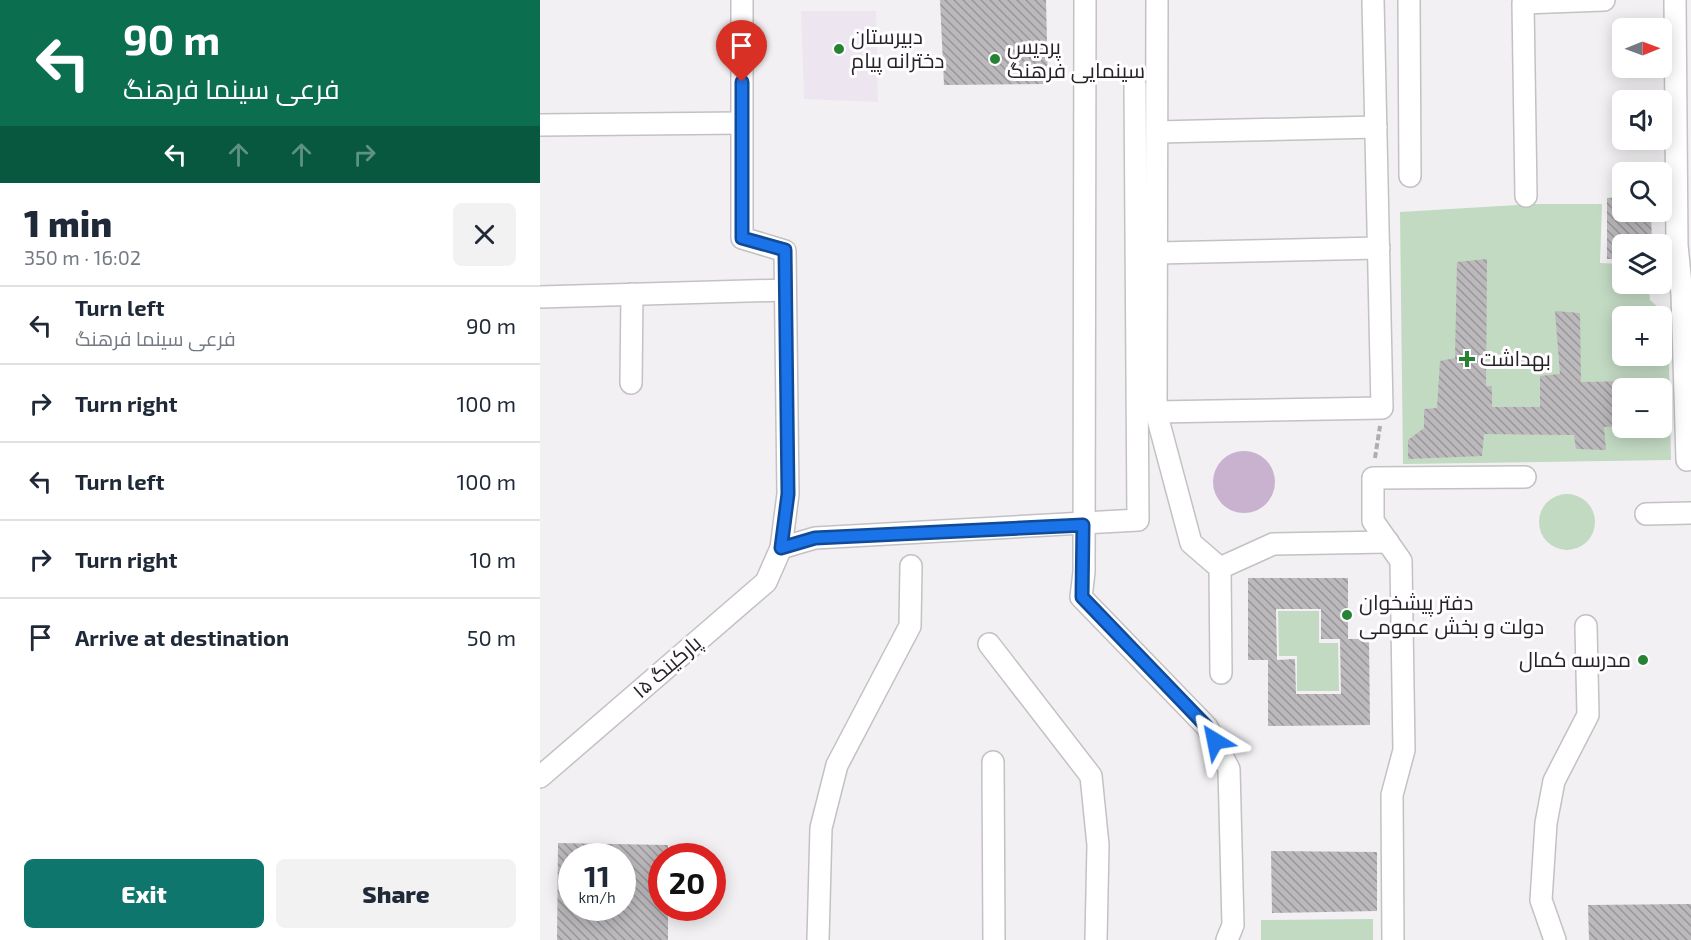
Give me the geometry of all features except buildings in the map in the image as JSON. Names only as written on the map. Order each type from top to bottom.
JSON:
[{"type":"street","points":[[540,125],[741,123],[742,0]]},
{"type":"street","points":[[1085,0],[1082,597],[1207,727],[1230,769],[1233,926],[1227,940]]},
{"type":"street","points":[[1157,0],[1156,412],[1191,543],[1220,568],[1221,672]]},
{"type":"street","points":[[1156,412],[1382,408],[1373,0]]},
{"type":"street","points":[[1409,0],[1410,176]]},
{"type":"street","points":[[1526,196],[1523,3],[1604,0]]},
{"type":"street","points":[[1680,4],[1684,168],[1682,295],[1687,460]]},
{"type":"street","points":[[781,548],[815,538],[1083,525],[1138,520],[1135,84]]},
{"type":"street","name":"پارکینگ ۱۵","points":[[540,777],[766,582],[781,548],[788,494],[785,250],[742,238],[741,123]]},
{"type":"street","points":[[1157,132],[1376,127]]},
{"type":"street","points":[[1157,253],[1378,248]]},
{"type":"street","points":[[540,297],[785,290]]},
{"type":"street","points":[[631,383],[632,294]]},
{"type":"street","points":[[1393,940],[1392,795],[1404,750],[1401,561],[1373,521],[1372,478],[1526,477]]},
{"type":"street","points":[[1646,513],[1691,513]]},
{"type":"street","points":[[1220,568],[1273,544],[1388,542]]},
{"type":"street","points":[[818,940],[821,828],[837,765],[910,626],[911,566]]},
{"type":"street","points":[[1555,940],[1541,900],[1546,823],[1554,781],[1588,715],[1586,626]]},
{"type":"street","points":[[989,644],[1091,776],[1098,845],[1096,940]]},
{"type":"street","points":[[993,762],[993,940]]},
{"type":"path","points":[[1372,478],[1382,408]]},
{"type":"shaded area","name":"دبیرستان دخترانه پیام","points":[[801,11],[876,11],[878,102],[804,99]]},
{"type":"shaded area","points":[[1244,451],[1266,460],[1275,482],[1266,504],[1244,513],[1222,504],[1213,482],[1222,460]]},
{"type":"green space","points":[[1534,204],[1602,204],[1600,263],[1612,264],[1612,294],[1649,294],[1650,300],[1657,306],[1612,306],[1612,366],[1669,366],[1669,378],[1612,378],[1612,438],[1671,438],[1671,460],[1403,464],[1400,212]]},
{"type":"green space","points":[[1567,494],[1578,496],[1587,502],[1593,511],[1595,522],[1593,533],[1587,542],[1578,548],[1567,550],[1556,548],[1547,542],[1541,533],[1539,522],[1541,511],[1547,502],[1556,496]]},
{"type":"green space","points":[[1278,611],[1319,611],[1319,643],[1338,643],[1339,691],[1297,691],[1297,656],[1279,656]]},
{"type":"green space","points":[[1373,919],[1373,940],[1261,940],[1261,920]]},
{"type":"place","name":"دبیرستان دخترانه پیام","points":[[839,49]]},
{"type":"place","name":"پردیس سینمایی فرهنگ","points":[[995,59]]},
{"type":"place","name":"بهداشت","points":[[1467,359]]},
{"type":"place","name":"دفتر پیشخوان دولت و بخش عمومی","points":[[1347,615]]},
{"type":"place","name":"مدرسه کمال","points":[[1643,660]]},
{"type":"route","points":[[742,82],[742,238],[785,250],[788,494],[781,548],[815,538],[1083,525],[1082,597],[1207,727],[1215,741]]}]
